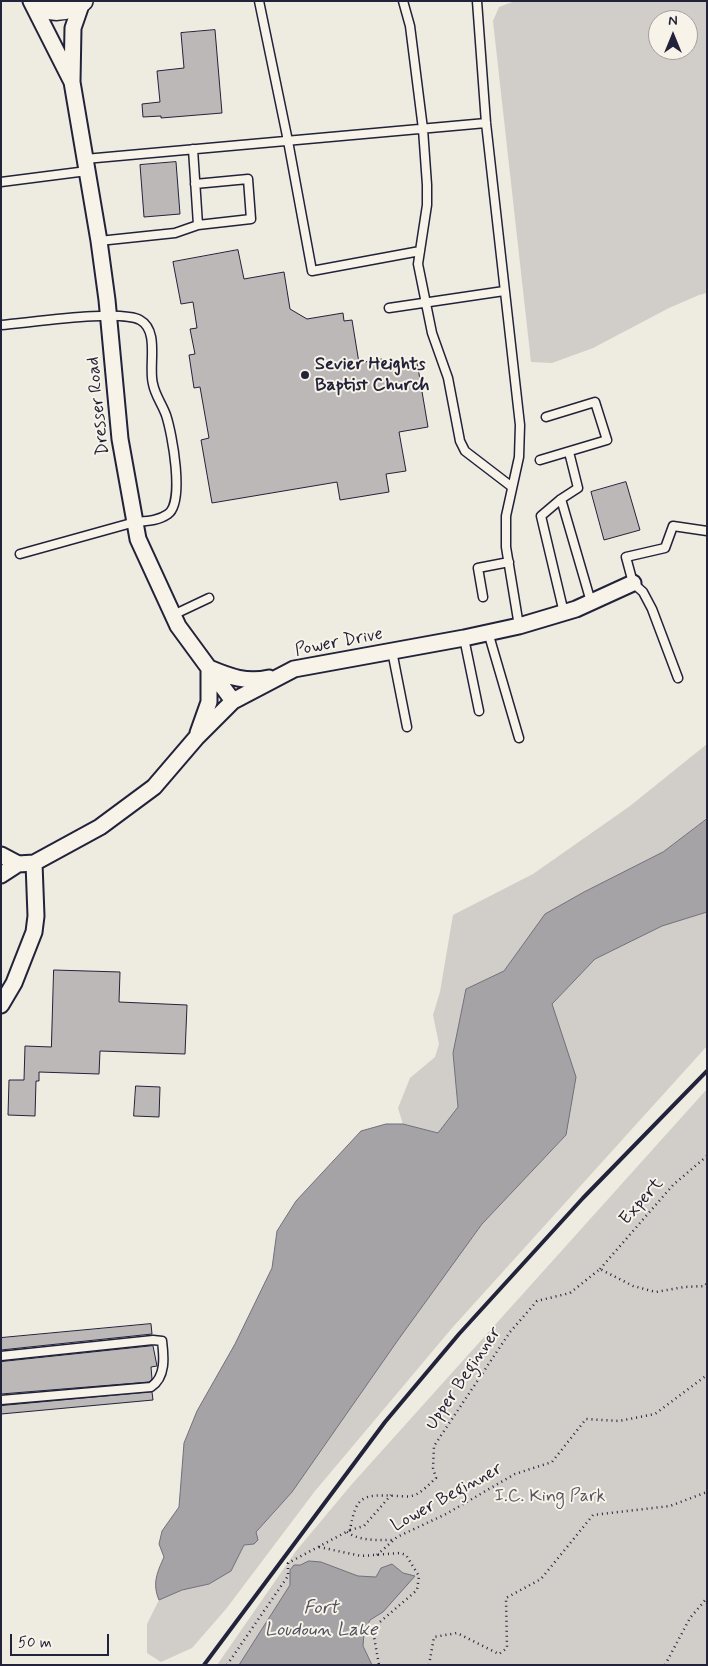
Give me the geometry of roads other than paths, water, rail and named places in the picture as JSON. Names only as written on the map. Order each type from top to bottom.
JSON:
[{"type":"street","points":[[32,1],[48,10],[60,11],[72,8],[82,2]]},
{"type":"street","name":"Dresser Road","points":[[32,1],[72,82]]},
{"type":"street","name":"Dresser Road","points":[[82,2],[73,28],[72,82],[99,241],[120,439],[138,540],[178,626],[233,701]]},
{"type":"street","name":"Power Drive","points":[[1,875],[18,864],[34,863],[100,827],[154,787],[196,738],[233,701],[294,669],[464,638],[518,626],[591,602],[633,583]]},
{"type":"street","points":[[196,738],[209,702],[209,668],[228,676],[250,681],[283,675]]},
{"type":"street","points":[[1,855],[18,864]]},
{"type":"street","points":[[1,1005],[14,983],[34,932],[36,916],[34,863]]},
{"type":"lane","points":[[259,1],[312,271],[420,251]]},
{"type":"lane","points":[[403,1],[410,26],[423,129],[427,205],[418,264],[432,333],[448,378],[462,446],[465,451],[512,487]]},
{"type":"lane","points":[[477,1],[486,123],[520,426],[518,457],[506,516],[506,547],[518,626]]},
{"type":"lane","points":[[1,182],[86,165],[193,149],[486,123]]},
{"type":"lane","points":[[193,149],[198,225]]},
{"type":"lane","points":[[99,241],[175,233],[198,225],[251,219],[248,179],[195,184]]},
{"type":"lane","points":[[389,308],[504,290]]},
{"type":"lane","points":[[1,326],[108,316],[134,318],[142,321],[149,329],[152,337],[152,383],[166,415],[177,482],[176,502],[170,513],[155,520],[135,522],[20,554]]},
{"type":"lane","points":[[540,460],[607,440],[595,402],[546,417]]},
{"type":"lane","points":[[564,612],[541,516],[560,498],[578,488],[569,452]]},
{"type":"lane","points":[[560,498],[591,602]]},
{"type":"lane","points":[[678,678],[652,609],[643,592],[633,583],[626,557],[665,548],[673,526],[707,531]]},
{"type":"lane","points":[[484,597],[478,568],[509,562]]},
{"type":"lane","points":[[173,615],[209,598]]},
{"type":"lane","points":[[488,632],[519,738]]},
{"type":"lane","points":[[464,638],[478,711]]},
{"type":"lane","points":[[392,651],[407,727]]},
{"type":"lane","points":[[1,1356],[162,1341],[164,1362],[161,1376],[156,1384],[151,1387],[1,1400]]},
{"type":"water","points":[[707,819],[707,912],[662,926],[595,959],[552,1004],[576,1077],[566,1135],[482,1224],[292,1492],[256,1532],[258,1540],[254,1544],[244,1545],[231,1571],[209,1584],[182,1590],[159,1600],[156,1588],[157,1573],[164,1557],[159,1544],[162,1531],[179,1507],[184,1443],[197,1411],[235,1344],[272,1268],[277,1231],[296,1201],[361,1131],[386,1124],[403,1124],[438,1133],[458,1107],[453,1053],[466,989],[504,971],[545,914],[663,852]]},
{"type":"water","name":"Fort Loudoun Lake","points":[[309,1561],[321,1562],[358,1576],[376,1577],[381,1568],[392,1564],[403,1573],[415,1576],[383,1612],[370,1620],[364,1633],[363,1646],[372,1665],[239,1665],[290,1585],[290,1570],[294,1565],[300,1565]]},
{"type":"railway","points":[[204,1665],[385,1422],[459,1334],[583,1198],[707,1071]]},
{"type":"place","name":"Sevier Heights Baptist Church","points":[[305,375]]},
{"type":"park label","name":"I.C. King Park","points":[[550,1497]]}]
